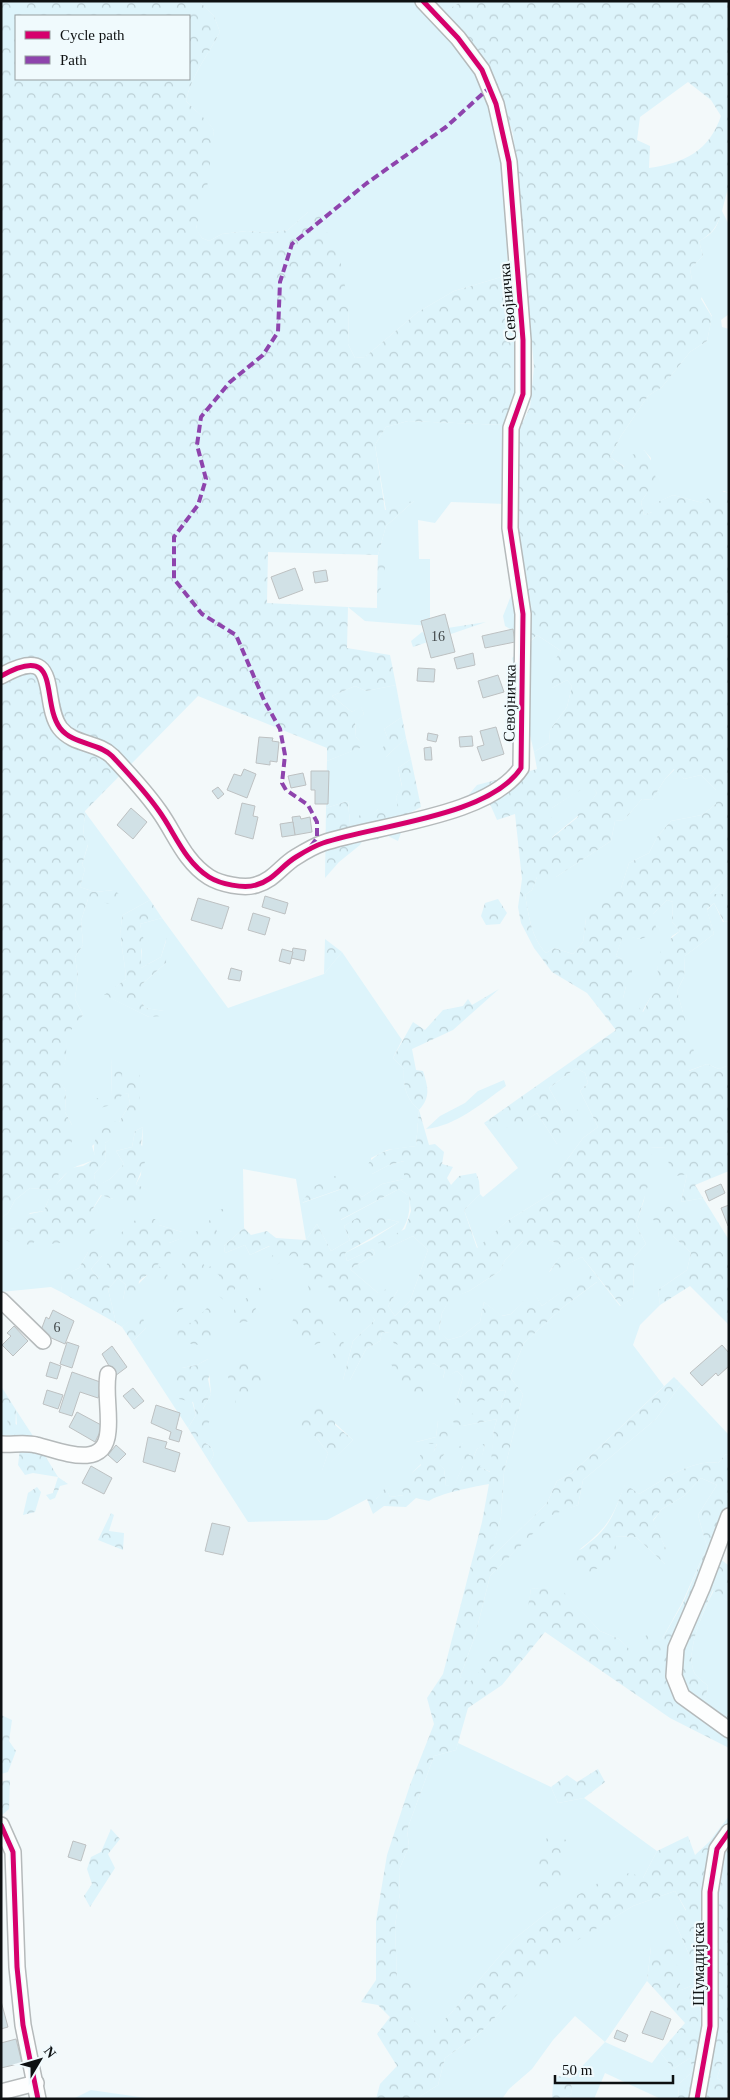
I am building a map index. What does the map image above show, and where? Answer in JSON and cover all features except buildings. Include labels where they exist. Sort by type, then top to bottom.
[{"type":"street","name":"Севојничка","points":[[1,676],[16,667],[30,666],[40,668],[46,675],[49,684],[50,700],[59,727],[76,740],[108,751],[160,812],[186,856],[209,877],[235,885],[255,886],[271,879],[295,857],[322,843],[412,822],[486,798],[507,785],[520,768],[523,614],[510,528],[511,428],[523,394],[523,340],[509,162],[496,104],[482,70],[458,38],[423,1]]},
{"type":"street","points":[[1,1300],[43,1341]]},
{"type":"street","points":[[1,1444],[34,1444],[65,1453],[89,1456],[102,1449],[108,1434],[108,1374]]},
{"type":"street","points":[[729,1516],[702,1588],[676,1648],[674,1676],[682,1696],[729,1730]]},
{"type":"street","points":[[1,1824],[13,1852],[16,1967],[23,2025],[38,2099]]},
{"type":"street","name":"Шумадијска","points":[[697,2099],[710,2026],[710,1892],[717,1849],[729,1832]]},
{"type":"street","points":[[1,2092],[36,2083]]},
{"type":"green space","points":[[1,1],[199,1],[214,16],[220,32],[196,74],[186,101],[206,120],[214,131],[207,188],[196,228],[202,238],[209,241],[222,234],[247,231],[269,233],[288,230],[308,212],[318,212],[341,264],[349,308],[348,344],[355,358],[365,357],[418,312],[454,291],[508,275],[515,334],[517,392],[504,425],[408,421],[386,427],[375,445],[385,510],[415,500],[386,526],[378,555],[268,552],[267,603],[348,607],[347,648],[390,655],[396,685],[366,691],[355,686],[332,696],[352,712],[361,706],[364,714],[355,722],[356,737],[365,746],[327,761],[327,748],[198,696],[85,811],[83,835],[88,844],[82,865],[85,869],[80,887],[95,892],[114,890],[119,894],[110,904],[88,899],[81,921],[83,945],[75,957],[78,976],[75,999],[83,1015],[70,1032],[67,1040],[64,1066],[57,1077],[66,1091],[65,1112],[72,1125],[72,1141],[53,1188],[71,1168],[83,1166],[95,1159],[95,1143],[100,1130],[106,1121],[119,1122],[130,1104],[128,1093],[122,1095],[115,1104],[89,1111],[91,1099],[111,1096],[112,1058],[123,1057],[122,1077],[138,1072],[142,1081],[136,1123],[105,1143],[106,1161],[94,1174],[96,1186],[110,1179],[124,1164],[116,1151],[132,1147],[135,1131],[143,1127],[141,1145],[149,1152],[136,1184],[151,1192],[143,1203],[124,1208],[113,1199],[101,1195],[92,1210],[100,1224],[91,1234],[78,1232],[73,1242],[48,1244],[42,1238],[37,1238],[32,1245],[12,1243],[2,1238],[2,1229],[17,1228],[20,1216],[44,1211],[52,1190],[30,1188],[15,1200],[8,1213],[1,1218]]},
{"type":"green space","points":[[199,1],[416,1],[463,52],[475,71],[485,93],[493,117],[502,170],[508,275],[454,291],[418,312],[365,357],[355,358],[348,344],[349,308],[308,212],[288,230],[269,233],[247,231],[222,234],[209,241],[202,238],[196,229],[214,131],[186,101],[196,74],[220,32],[214,16]]},
{"type":"green space","points":[[429,1],[462,1],[441,14]]},
{"type":"green space","points":[[462,1],[729,1],[729,186],[717,224],[707,236],[699,241],[703,256],[690,269],[692,280],[705,288],[701,299],[712,317],[707,341],[690,352],[662,387],[648,396],[621,436],[610,457],[624,467],[632,455],[644,450],[650,459],[655,474],[655,485],[654,491],[647,493],[641,502],[644,515],[652,512],[651,505],[673,495],[703,503],[714,494],[721,492],[729,493],[729,874],[710,894],[723,894],[729,885],[729,921],[724,922],[714,903],[707,909],[714,934],[685,956],[684,977],[677,991],[695,1055],[689,1071],[707,1064],[719,1069],[729,1065],[729,1171],[695,1185],[703,1198],[681,1202],[687,1174],[671,1177],[666,1147],[650,1148],[654,1166],[636,1225],[646,1244],[634,1257],[633,1298],[621,1306],[582,1257],[549,1273],[566,1247],[549,1240],[536,1252],[523,1241],[505,1260],[500,1271],[469,1291],[450,1299],[442,1313],[439,1330],[448,1340],[462,1336],[480,1322],[484,1302],[502,1316],[511,1314],[533,1291],[542,1306],[587,1273],[598,1281],[562,1308],[524,1343],[510,1377],[523,1394],[504,1472],[501,1517],[490,1559],[547,1503],[557,1481],[572,1473],[674,1377],[681,1384],[656,1419],[583,1480],[578,1505],[552,1515],[490,1576],[475,1636],[460,1677],[470,1682],[526,1618],[531,1589],[558,1586],[600,1631],[619,1639],[639,1659],[646,1635],[662,1639],[683,1603],[707,1547],[698,1515],[717,1485],[701,1478],[684,1496],[662,1509],[653,1520],[666,1549],[666,1565],[636,1537],[615,1536],[616,1550],[608,1563],[588,1573],[571,1566],[582,1549],[610,1521],[625,1484],[639,1494],[667,1477],[687,1468],[698,1464],[718,1463],[726,1454],[729,1455],[729,1529],[717,1556],[729,1566],[729,1602],[713,1590],[697,1631],[692,1653],[692,1663],[695,1674],[708,1686],[704,1703],[725,1718],[729,1714],[729,1748],[670,1718],[545,1632],[502,1685],[468,1708],[456,1750],[434,1756],[407,1830],[409,1846],[399,1870],[400,1893],[395,1926],[397,1978],[411,1978],[411,2017],[428,2036],[452,2012],[514,1939],[547,1913],[610,1876],[631,1873],[643,1878],[657,1851],[688,1836],[695,1855],[709,1842],[729,1816],[729,1881],[724,1877],[719,1900],[729,1904],[729,2041],[717,2078],[729,2085],[727,2099],[678,2099],[679,2084],[693,2071],[690,2058],[673,2069],[660,2052],[685,2023],[647,1981],[651,1947],[673,1940],[681,1990],[701,1982],[674,1920],[686,1910],[675,1891],[633,1906],[558,1952],[479,2034],[445,2058],[438,2085],[416,2099],[376,2099],[380,2084],[397,2066],[377,2034],[390,2017],[378,2005],[361,2002],[376,1980],[376,1921],[387,1855],[410,1785],[434,1724],[427,1698],[443,1674],[482,1522],[489,1484],[449,1493],[429,1501],[416,1498],[406,1507],[384,1506],[373,1514],[367,1499],[376,1499],[386,1487],[390,1497],[404,1495],[402,1490],[413,1472],[421,1465],[420,1455],[434,1451],[437,1444],[413,1443],[436,1437],[438,1421],[448,1431],[445,1453],[438,1463],[444,1469],[446,1486],[455,1483],[463,1466],[454,1452],[463,1443],[469,1455],[474,1456],[477,1449],[485,1443],[480,1467],[490,1472],[494,1429],[497,1419],[462,1426],[446,1419],[501,1408],[506,1390],[494,1391],[493,1399],[455,1405],[463,1377],[457,1371],[443,1379],[445,1370],[433,1363],[427,1369],[412,1368],[426,1394],[421,1404],[412,1402],[391,1364],[408,1346],[394,1344],[390,1333],[382,1332],[380,1341],[366,1349],[350,1380],[343,1380],[353,1341],[375,1320],[368,1312],[362,1321],[340,1307],[322,1276],[318,1290],[309,1291],[304,1265],[292,1254],[271,1269],[264,1264],[278,1250],[269,1246],[250,1255],[245,1245],[225,1253],[224,1246],[244,1228],[251,1235],[267,1231],[276,1238],[306,1240],[317,1224],[331,1251],[350,1240],[344,1226],[365,1213],[365,1231],[376,1224],[381,1206],[390,1204],[387,1219],[399,1222],[345,1253],[347,1261],[373,1249],[375,1254],[350,1269],[378,1293],[395,1285],[398,1290],[388,1306],[395,1316],[410,1301],[428,1250],[413,1236],[388,1248],[378,1243],[405,1229],[411,1211],[409,1196],[399,1189],[340,1220],[335,1202],[341,1189],[301,1203],[313,1187],[341,1173],[362,1197],[382,1184],[404,1179],[404,1161],[389,1165],[372,1174],[364,1170],[374,1157],[386,1151],[416,1146],[419,1110],[429,1145],[435,1144],[444,1152],[442,1164],[453,1167],[447,1178],[451,1185],[459,1176],[476,1173],[480,1194],[464,1210],[477,1248],[507,1221],[554,1192],[542,1172],[553,1165],[558,1172],[583,1138],[598,1127],[580,1091],[588,1083],[585,1073],[576,1068],[549,1088],[563,1113],[573,1106],[579,1111],[580,1119],[557,1144],[537,1113],[514,1129],[484,1123],[616,1030],[587,993],[552,972],[534,948],[521,923],[518,907],[522,879],[515,814],[497,820],[490,804],[468,811],[465,799],[477,785],[537,769],[534,752],[549,743],[550,730],[567,707],[572,686],[567,680],[552,688],[550,667],[561,651],[537,635],[530,641],[532,608],[526,590],[514,588],[518,432],[530,407],[534,367],[513,134],[495,82],[467,41],[441,14]],"holes":[[[688,82],[711,100],[721,116],[710,138],[694,153],[674,163],[649,168],[650,146],[637,140],[640,117]],[[674,769],[684,779],[701,775],[716,790],[716,804],[702,815],[671,821],[657,837],[649,853],[629,863],[621,888],[600,895],[586,918],[583,942],[573,954],[554,948],[546,953],[534,933],[525,895],[532,890],[537,877],[556,877],[611,841],[615,821],[624,820],[642,799],[652,800],[665,779]],[[590,784],[597,793],[585,809],[583,804],[575,805],[578,817],[552,838],[552,808]],[[667,900],[673,902],[672,922],[680,931],[662,946],[657,968],[661,986],[650,998],[643,1012],[631,998],[623,998],[626,986],[632,979],[632,954],[627,953],[622,959],[616,956],[623,936],[641,939],[657,932],[653,914]]]},
{"type":"green space","points":[[721,209],[729,225],[729,314],[721,320],[722,327],[729,329],[729,493],[724,491],[703,503],[673,495],[652,505],[652,512],[644,515],[641,502],[647,493],[651,458],[644,450],[625,467],[610,457],[621,436],[648,396],[662,387],[690,352],[707,341],[712,316],[692,280],[690,269],[703,256],[699,241],[709,235],[715,228]]},
{"type":"green space","points":[[408,421],[504,425],[506,504],[451,502],[435,523],[418,520],[419,559],[430,559],[430,626],[365,621],[348,607],[377,608],[378,555],[386,526],[414,501],[386,510],[375,445],[386,427]]},
{"type":"green space","points":[[378,555],[384,558],[385,567],[377,608]]},
{"type":"green space","points":[[514,588],[526,590],[532,608],[531,641],[537,635],[561,651],[552,688],[567,680],[572,686],[567,707],[550,730],[549,743],[534,752],[512,658],[530,641],[505,626],[503,616]]},
{"type":"green space","points":[[486,622],[413,647],[411,641],[422,632],[431,636],[441,629]]},
{"type":"green space","points":[[396,685],[402,717],[384,729],[388,739],[386,757],[406,738],[411,759],[398,768],[402,787],[396,797],[399,809],[378,809],[368,819],[350,825],[348,801],[326,808],[327,761],[364,746],[356,737],[355,721],[364,714],[361,707],[352,712],[332,696],[355,686],[366,691]]},
{"type":"green space","points":[[402,717],[406,738],[386,757],[380,752],[388,739],[384,729]]},
{"type":"green space","points":[[411,759],[421,807],[408,814],[398,841],[386,835],[376,840],[364,838],[360,845],[339,862],[325,878],[326,808],[348,801],[350,825],[361,814],[368,818],[378,809],[398,809],[396,797],[402,786],[398,768]]},
{"type":"green space","points":[[675,769],[684,779],[701,775],[716,790],[716,804],[702,815],[671,821],[657,837],[649,853],[629,863],[621,888],[586,918],[583,942],[573,954],[554,948],[546,953],[534,933],[525,895],[532,890],[537,877],[556,877],[611,841],[615,821],[624,820],[642,799],[652,800],[665,779]]},
{"type":"green space","points":[[590,783],[597,793],[585,810],[551,838],[552,808]]},
{"type":"green space","points":[[85,812],[150,900],[123,915],[121,938],[126,979],[105,995],[149,1017],[164,1011],[145,1008],[142,1002],[142,984],[166,963],[166,940],[161,957],[141,968],[142,941],[140,924],[162,918],[228,1008],[324,974],[342,952],[402,1040],[393,1058],[404,1069],[406,1092],[419,1110],[416,1146],[387,1150],[371,1158],[372,1174],[389,1165],[404,1161],[404,1179],[382,1184],[362,1197],[340,1174],[302,1203],[342,1189],[341,1220],[399,1189],[409,1196],[408,1218],[398,1236],[388,1248],[413,1236],[428,1250],[410,1301],[395,1316],[388,1306],[398,1290],[378,1293],[350,1269],[375,1254],[373,1249],[347,1261],[345,1253],[371,1240],[399,1222],[387,1219],[364,1231],[365,1214],[344,1226],[350,1240],[331,1251],[317,1224],[306,1240],[296,1179],[243,1169],[244,1228],[224,1246],[225,1253],[245,1245],[250,1255],[270,1246],[292,1253],[368,1311],[375,1320],[353,1341],[343,1380],[350,1380],[366,1349],[380,1341],[382,1332],[390,1333],[408,1346],[412,1368],[433,1363],[445,1370],[443,1378],[457,1371],[463,1377],[455,1405],[494,1391],[506,1390],[501,1408],[462,1426],[497,1419],[494,1429],[491,1472],[479,1467],[485,1444],[477,1449],[474,1456],[469,1456],[462,1443],[463,1466],[455,1484],[446,1486],[444,1469],[437,1463],[445,1453],[438,1421],[436,1437],[416,1442],[437,1443],[434,1451],[413,1472],[404,1495],[390,1497],[386,1488],[376,1499],[367,1499],[327,1520],[248,1522],[210,1463],[214,1454],[211,1447],[204,1442],[203,1409],[211,1394],[208,1359],[197,1365],[182,1368],[196,1415],[188,1428],[132,1342],[146,1328],[137,1315],[122,1327],[116,1323],[108,1289],[118,1278],[126,1285],[123,1300],[157,1265],[169,1243],[182,1238],[182,1232],[159,1225],[123,1230],[107,1269],[98,1278],[91,1269],[102,1256],[88,1252],[79,1268],[63,1276],[61,1292],[51,1287],[1,1292],[1,1218],[8,1213],[15,1200],[30,1188],[52,1190],[72,1125],[65,1112],[66,1091],[56,1077],[64,1066],[68,1035],[83,1015],[75,999],[78,976],[75,957],[83,945],[81,921],[88,899],[114,890],[95,892],[80,887],[85,869],[82,865],[88,845],[83,835]],"holes":[[[112,1058],[122,1078],[142,1081],[116,1135],[105,1143],[106,1161],[94,1174],[96,1187],[110,1179],[124,1164],[116,1151],[132,1147],[135,1131],[143,1127],[141,1175],[136,1184],[150,1192],[113,1199],[102,1195],[78,1232],[42,1238],[2,1230],[17,1228],[30,1213],[44,1211],[54,1189],[65,1174],[75,1167],[96,1159],[92,1146],[119,1122],[130,1104],[128,1093],[111,1096]],[[322,1397],[322,1411],[353,1440],[322,1471],[328,1453],[316,1437]]]},
{"type":"green space","points":[[729,874],[729,885],[723,894],[710,894]]},
{"type":"green space","points":[[498,899],[507,913],[500,924],[486,925],[481,916],[485,903]]},
{"type":"green space","points":[[150,900],[162,918],[140,924],[144,941],[141,951],[141,968],[161,957],[167,938],[166,963],[142,984],[142,1002],[145,1008],[165,1011],[163,1016],[149,1017],[104,995],[126,979],[121,938],[123,915]]},
{"type":"green space","points":[[667,900],[673,902],[672,922],[680,931],[672,936],[657,968],[662,986],[650,998],[642,1012],[623,998],[626,986],[622,959],[616,956],[623,935],[641,939],[653,914]]},
{"type":"green space","points":[[714,903],[723,922],[729,921],[729,1065],[719,1069],[707,1064],[688,1071],[683,1013],[677,991],[684,977],[685,956],[714,934],[707,910]]},
{"type":"green space","points":[[325,939],[342,952],[324,974]]},
{"type":"green space","points":[[499,989],[453,1030],[412,1049],[416,1070],[423,1071],[426,1082],[427,1096],[419,1110],[411,1101],[405,1087],[404,1069],[393,1058],[413,1022],[425,1030],[443,1010],[463,1006],[468,999],[472,1005]]},
{"type":"green space","points":[[576,1068],[585,1073],[588,1083],[580,1091],[598,1127],[583,1138],[558,1172],[554,1192],[507,1221],[478,1248],[464,1210],[480,1194],[483,1197],[518,1168],[484,1123],[514,1128],[537,1113],[557,1144],[563,1113],[549,1088]]},
{"type":"green space","points":[[504,1080],[506,1086],[468,1113],[448,1123],[426,1129],[440,1116],[465,1103],[478,1091]]},
{"type":"green space","points":[[666,1147],[687,1174],[681,1202],[703,1198],[729,1240],[729,1262],[694,1223],[673,1236],[691,1253],[687,1270],[658,1290],[660,1305],[640,1325],[633,1345],[664,1386],[572,1473],[557,1481],[547,1503],[489,1560],[501,1517],[504,1472],[523,1394],[510,1377],[524,1343],[562,1308],[597,1282],[587,1274],[542,1306],[533,1292],[511,1314],[501,1316],[484,1302],[480,1322],[462,1336],[448,1340],[439,1331],[442,1313],[450,1298],[469,1291],[500,1271],[505,1260],[523,1241],[549,1240],[567,1247],[549,1272],[582,1257],[620,1306],[633,1298],[634,1257],[646,1244],[636,1225],[644,1200],[650,1148]]},
{"type":"green space","points":[[665,1202],[676,1213],[688,1213],[694,1222],[703,1215],[719,1223],[715,1245],[729,1262],[729,1325],[690,1286],[660,1305],[658,1290],[687,1270],[691,1253],[673,1236],[651,1237],[657,1226],[649,1212]]},
{"type":"green space","points":[[218,1209],[227,1209],[216,1229],[220,1238],[217,1246],[203,1250],[197,1259],[208,1268],[222,1257],[243,1263],[248,1280],[237,1285],[227,1303],[218,1295],[219,1275],[208,1269],[203,1280],[191,1293],[186,1307],[174,1314],[173,1290],[186,1253],[187,1239],[209,1221]]},
{"type":"green space","points":[[138,1219],[155,1219],[159,1225],[182,1232],[183,1238],[169,1243],[171,1256],[157,1265],[167,1272],[168,1280],[154,1285],[147,1275],[139,1281],[137,1299],[123,1300],[126,1285],[118,1278],[108,1289],[116,1323],[61,1292],[62,1276],[79,1268],[88,1252],[100,1249],[102,1256],[91,1269],[98,1278],[107,1264],[118,1239],[128,1225]]},
{"type":"green space","points":[[271,1279],[278,1283],[261,1295],[251,1321],[230,1324],[235,1307]]},
{"type":"green space","points":[[209,1306],[212,1310],[207,1320],[217,1336],[210,1343],[195,1345],[178,1340],[177,1322],[192,1323]]},
{"type":"green space","points":[[310,1306],[326,1315],[327,1325],[320,1343],[305,1348],[292,1324],[295,1310]]},
{"type":"green space","points":[[137,1314],[143,1318],[146,1328],[132,1342],[122,1327]]},
{"type":"green space","points":[[333,1332],[343,1340],[345,1349],[338,1361],[330,1359],[336,1350],[328,1338]]},
{"type":"green space","points":[[240,1356],[260,1366],[266,1374],[270,1385],[252,1390],[236,1409],[234,1389],[225,1371],[229,1363]]},
{"type":"green space","points":[[208,1359],[214,1365],[208,1379],[211,1394],[203,1409],[212,1417],[204,1431],[204,1442],[211,1447],[214,1454],[210,1463],[188,1428],[196,1415],[193,1402],[179,1399],[174,1381],[182,1368],[197,1365]]},
{"type":"green space","points":[[681,1384],[729,1435],[729,1455],[726,1454],[718,1463],[697,1464],[677,1472],[639,1494],[625,1485],[608,1522],[597,1535],[579,1550],[614,1536],[636,1537],[665,1564],[666,1549],[653,1521],[662,1509],[684,1496],[701,1478],[717,1485],[698,1515],[707,1547],[682,1603],[662,1639],[639,1660],[619,1639],[600,1631],[558,1587],[531,1589],[527,1618],[470,1683],[460,1677],[475,1636],[490,1576],[552,1514],[578,1505],[583,1480],[656,1419]]},
{"type":"green space","points":[[1,1386],[16,1410],[15,1435],[9,1432],[7,1418],[1,1413]]},
{"type":"green space","points":[[317,1397],[322,1397],[322,1411],[336,1412],[335,1425],[353,1440],[321,1473],[328,1453],[316,1437],[296,1422]]},
{"type":"green space","points":[[16,1410],[33,1436],[20,1449],[1,1451],[1,1413],[17,1425]]},
{"type":"green space","points":[[33,1436],[58,1477],[33,1473],[25,1475],[18,1465],[20,1449]]},
{"type":"green space","points":[[58,1477],[68,1484],[60,1486],[55,1498],[50,1500],[46,1495],[53,1493]]},
{"type":"green space","points":[[37,1487],[41,1492],[35,1512],[23,1515],[28,1493]]},
{"type":"green space","points":[[111,1513],[114,1515],[109,1531],[124,1533],[123,1550],[98,1540]]},
{"type":"green space","points":[[714,1590],[729,1602],[729,1714],[725,1718],[704,1702],[708,1686],[695,1674],[692,1663],[697,1630]]},
{"type":"green space","points":[[1,1715],[12,1720],[9,1741],[16,1751],[8,1772],[1,1774]]},
{"type":"green space","points":[[458,1743],[551,1787],[558,1803],[584,1798],[657,1851],[643,1878],[610,1877],[547,1913],[514,1939],[452,2012],[428,2037],[411,2017],[411,1978],[397,1978],[395,1926],[400,1893],[399,1870],[409,1846],[407,1830],[434,1756],[456,1750]]},
{"type":"green space","points":[[598,1769],[605,1782],[584,1798],[558,1803],[551,1787],[567,1775],[577,1782]]},
{"type":"green space","points":[[10,1780],[9,1809],[1,1816],[1,1781]]},
{"type":"green space","points":[[111,1829],[120,1839],[108,1854],[115,1868],[90,1907],[84,1896],[92,1884],[87,1869],[91,1857],[101,1852]]},
{"type":"green space","points":[[550,1831],[566,1840],[562,1880],[551,1893],[534,1889],[540,1853]]},
{"type":"green space","points":[[724,1876],[729,1881],[729,1904],[719,1900]]},
{"type":"green space","points":[[675,1891],[686,1911],[674,1920],[701,1982],[681,1990],[651,1947],[647,1981],[605,2042],[575,2016],[553,2040],[532,2069],[509,2089],[502,2099],[416,2099],[438,2085],[445,2058],[479,2034],[558,1951],[633,1906]]},
{"type":"green space","points":[[729,2041],[729,2085],[717,2078]]},
{"type":"green space","points":[[605,2042],[652,2063],[660,2052],[673,2069],[690,2058],[693,2071],[679,2084],[678,2099],[661,2099],[605,2073],[594,2099],[559,2099],[572,2094],[571,2078]]},
{"type":"green space","points":[[558,2076],[571,2078],[572,2094],[559,2099],[552,2099],[553,2084]]},
{"type":"green space","points":[[91,2090],[153,2099],[73,2099]]},
{"type":"marked path","points":[[311,846],[317,838],[317,822],[308,805],[286,790],[282,783],[285,755],[280,729],[264,700],[236,635],[202,614],[174,579],[174,537],[198,505],[206,479],[197,445],[201,417],[230,382],[263,355],[278,332],[280,282],[292,244],[367,183],[446,127],[489,88]]},
{"type":"cycle path","points":[[1,676],[21,667],[34,666],[42,670],[46,679],[54,717],[65,734],[78,741],[100,748],[112,756],[154,804],[193,863],[209,877],[232,885],[251,886],[262,883],[296,857],[323,843],[458,809],[484,798],[505,785],[521,768],[523,614],[510,528],[511,428],[523,394],[523,340],[509,162],[496,104],[482,70],[458,38],[423,1]]},
{"type":"cycle path","points":[[1,1825],[13,1852],[17,1967],[23,2025],[38,2099]]},
{"type":"cycle path","points":[[697,2099],[710,2026],[710,1892],[717,1849],[729,1832]]}]
